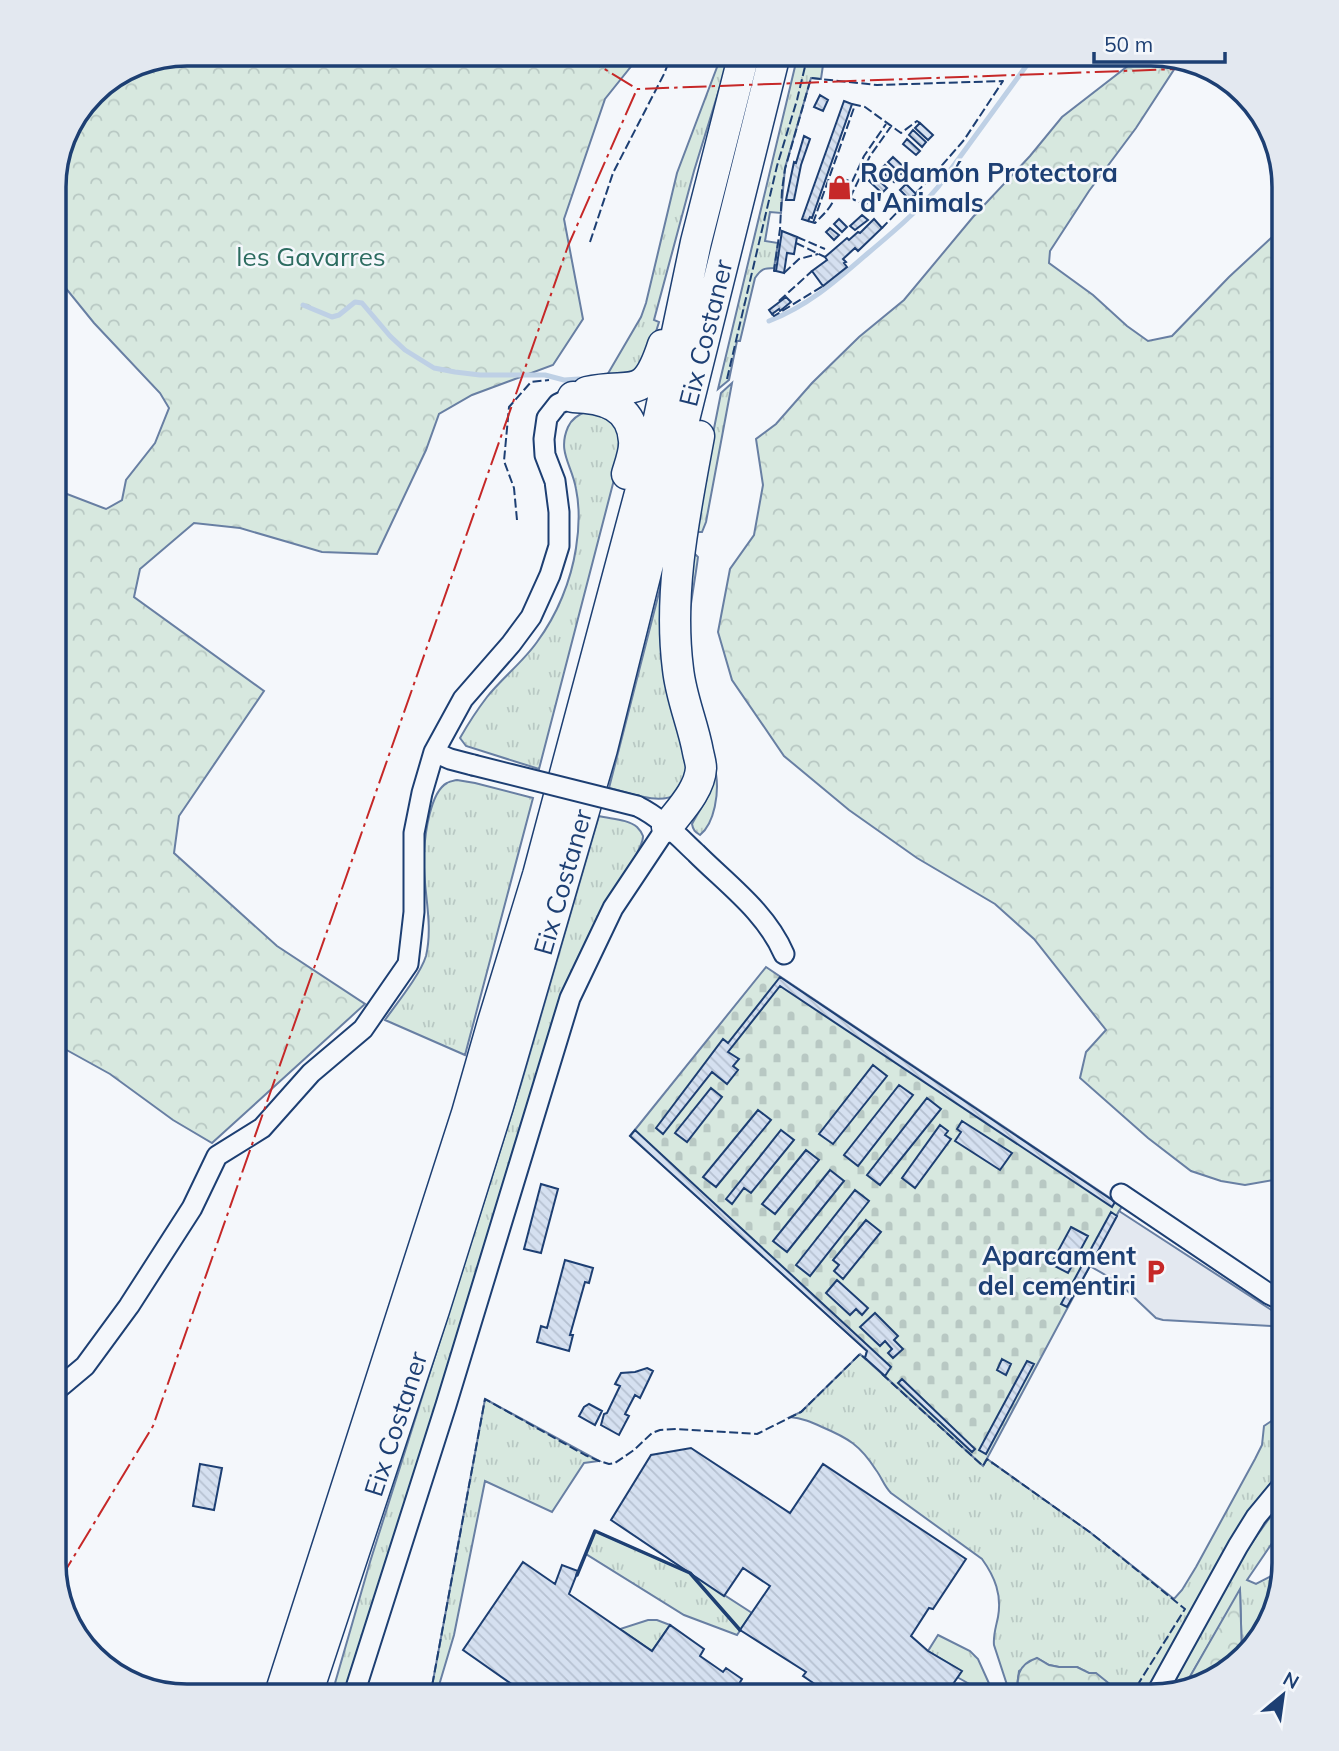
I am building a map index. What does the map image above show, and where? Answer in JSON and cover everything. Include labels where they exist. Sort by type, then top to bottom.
[{"type":"highway","name":"Eix Costaner","points":[[283,1684],[463,1126],[538,875],[655,437],[696,242],[741,67]]},
{"type":"highway","name":"Eix Costaner","points":[[314,1684],[498,1106],[602,749],[772,67]]},
{"type":"highway","points":[[667,827],[688,799],[698,781],[701,768],[678,672],[674,635],[676,584],[686,508],[747,168]]},
{"type":"highway","points":[[573,397],[599,390],[636,387],[649,377],[657,363],[696,242]]},
{"type":"highway","points":[[493,1023],[635,443],[632,429],[615,405],[597,399],[573,397]]},
{"type":"street","points":[[66,1382],[85,1366],[129,1306],[192,1208],[217,1156],[262,1128],[311,1073],[363,1029],[408,964],[414,912],[414,833],[422,793],[434,752],[463,699],[511,645],[531,617],[550,575],[559,546],[559,512],[555,481],[545,455],[544,439],[547,418],[558,404],[573,397]]},
{"type":"street","points":[[434,752],[450,759],[638,806],[651,813],[738,892],[770,928],[784,954]]},
{"type":"street","points":[[357,1684],[446,1405],[570,998],[613,908],[667,827]]},
{"type":"street","points":[[1121,1194],[1272,1295]]},
{"type":"street","points":[[1162,1683],[1238,1546],[1272,1498]]},
{"type":"green space","name":"les Gavarres","points":[[187,66],[631,66],[605,99],[564,219],[583,319],[553,365],[472,395],[439,414],[426,450],[377,554],[322,552],[240,528],[194,523],[140,569],[134,597],[264,691],[179,816],[174,853],[277,946],[365,1004],[212,1143],[173,1120],[110,1074],[66,1050],[67,494],[106,509],[122,500],[126,480],[155,443],[169,408],[160,393],[94,323],[67,290],[69,164],[76,141],[87,120],[102,102],[120,87],[141,76]]},
{"type":"green space","points":[[717,67],[726,67],[694,171],[654,320],[659,322],[645,367],[639,375],[603,382],[641,317],[646,303],[677,173]]},
{"type":"green space","points":[[795,67],[823,67],[821,79],[811,78],[785,168],[781,213],[770,212],[765,241],[778,243],[774,268],[763,270],[755,278],[729,380],[718,389]]},
{"type":"green space","points":[[1127,67],[1174,69],[1050,251],[1049,263],[1148,341],[1172,336],[1272,237],[1272,1180],[1245,1185],[1221,1181],[1191,1171],[1148,1138],[1080,1078],[1086,1052],[1106,1030],[1034,939],[995,904],[917,858],[849,810],[784,756],[732,680],[718,632],[730,569],[754,535],[763,485],[756,439],[776,424],[812,383],[859,337],[904,300],[1062,117]]},
{"type":"green space","points":[[732,383],[706,522],[702,532],[698,532],[696,529],[705,474],[721,393]]},
{"type":"green space","points":[[588,411],[619,424],[623,445],[539,769],[466,746],[460,738],[487,697],[537,642],[562,597],[574,560],[579,519],[576,489],[566,458],[565,436],[574,419]]},
{"type":"green space","points":[[695,554],[698,557],[689,618],[689,665],[717,781],[712,815],[700,835],[694,831],[692,824],[710,791],[713,765],[694,703],[686,655],[685,629]]},
{"type":"green space","points":[[663,577],[691,770],[678,792],[661,799],[609,788]]},
{"type":"green space","points":[[457,780],[533,798],[465,1055],[385,1020],[414,980],[426,956],[429,930],[424,866],[427,825],[436,795],[448,783]]},
{"type":"green space","points":[[599,816],[633,824],[643,835],[642,842],[606,906],[350,1684],[335,1684],[370,1562],[521,1084]]},
{"type":"green space","points":[[766,967],[1122,1206],[983,1466],[865,1358],[867,1351],[630,1136]]},
{"type":"green space","points":[[860,1354],[983,1465],[987,1459],[1091,1533],[1174,1599],[1196,1567],[1255,1459],[1262,1445],[1264,1426],[1272,1421],[1272,1483],[1247,1516],[1207,1582],[1151,1684],[1109,1684],[1077,1667],[1049,1665],[1037,1658],[1019,1671],[1017,1684],[1007,1684],[994,1645],[999,1609],[998,1594],[994,1579],[982,1559],[891,1493],[870,1461],[853,1443],[814,1423],[790,1417],[801,1412]]},
{"type":"green space","points":[[485,1399],[599,1461],[584,1463],[552,1512],[485,1481],[454,1635],[439,1684],[432,1684]]},
{"type":"green space","points":[[1272,1515],[1272,1543],[1247,1580],[1256,1584],[1271,1576],[1268,1595],[1256,1624],[1242,1644],[1240,1591],[1189,1678],[1175,1681],[1236,1567]]},
{"type":"green space","points":[[595,1531],[690,1573],[752,1613],[737,1635],[684,1615],[586,1554]]},
{"type":"green space","points":[[1240,1589],[1242,1644],[1219,1664],[1189,1678]]},
{"type":"green space","points":[[648,1620],[670,1625],[652,1651],[620,1629]]},
{"type":"green space","points":[[938,1635],[970,1651],[978,1659],[989,1684],[969,1684],[957,1677],[961,1671],[928,1651]]},
{"type":"green space","points":[[1037,1658],[1049,1665],[1077,1667],[1089,1673],[1096,1673],[1110,1684],[1018,1684],[1019,1673]]},
{"type":"shaded area","name":"Aparcament del cementiri","points":[[1119,1211],[1272,1310],[1272,1326],[1156,1318],[1119,1283],[1090,1266]]},
{"type":"building","points":[[820,95],[828,100],[823,111],[814,107]]},
{"type":"building","points":[[844,101],[852,104],[812,218],[808,221],[802,219]]},
{"type":"building","points":[[920,123],[933,135],[928,140],[915,128]]},
{"type":"building","points":[[913,130],[926,142],[922,147],[909,135]]},
{"type":"building","points":[[804,136],[810,139],[801,165],[794,200],[786,200],[794,162],[796,163]]},
{"type":"building","points":[[907,139],[920,151],[916,155],[903,144]]},
{"type":"building","points":[[893,157],[906,169],[901,174],[888,162]]},
{"type":"building","points":[[885,165],[898,177],[894,182],[880,170]]},
{"type":"building","points":[[874,176],[887,188],[882,193],[869,181]]},
{"type":"building","points":[[906,184],[916,194],[910,200],[900,190]]},
{"type":"building","points":[[862,215],[868,220],[855,230],[850,226]]},
{"type":"building","points":[[839,219],[847,227],[842,232],[834,224]]},
{"type":"building","points":[[874,219],[882,228],[858,251],[855,248],[843,259],[847,267],[823,286],[812,271],[827,260],[825,257],[847,238],[849,240],[860,233]]},
{"type":"building","points":[[830,228],[839,235],[834,240],[826,232]]},
{"type":"building","points":[[782,231],[797,237],[794,254],[787,253],[784,273],[776,271]]},
{"type":"building","points":[[786,297],[791,302],[772,314],[769,310]]},
{"type":"building","points":[[780,977],[1115,1202],[1112,1207],[780,986],[728,1052],[739,1059],[733,1066],[738,1070],[727,1084],[712,1072],[663,1134],[656,1128],[723,1039],[728,1043]]},
{"type":"building","points":[[873,1065],[887,1076],[833,1144],[819,1134]]},
{"type":"building","points":[[899,1085],[913,1095],[858,1166],[844,1155]]},
{"type":"building","points":[[711,1088],[722,1097],[687,1142],[675,1133]]},
{"type":"building","points":[[927,1098],[941,1109],[880,1185],[867,1175]]},
{"type":"building","points":[[758,1110],[771,1120],[716,1187],[703,1177]]},
{"type":"building","points":[[962,1121],[1012,1153],[1000,1170],[955,1141],[961,1132],[957,1129]]},
{"type":"building","points":[[940,1125],[948,1131],[945,1135],[951,1139],[915,1188],[902,1178]]},
{"type":"building","points":[[635,1130],[891,1367],[885,1376],[865,1358],[867,1351],[630,1136]]},
{"type":"building","points":[[781,1130],[794,1140],[751,1193],[744,1188],[732,1204],[726,1199]]},
{"type":"building","points":[[806,1150],[819,1160],[775,1214],[762,1204]]},
{"type":"building","points":[[830,1170],[844,1181],[787,1252],[773,1241]]},
{"type":"building","points":[[541,1184],[558,1189],[541,1253],[524,1249]]},
{"type":"building","points":[[855,1190],[869,1201],[810,1276],[796,1265]]},
{"type":"building","points":[[1111,1212],[1117,1216],[1090,1266],[1067,1307],[1061,1304]]},
{"type":"building","points":[[866,1220],[881,1232],[843,1279],[834,1271],[839,1265],[833,1260]]},
{"type":"building","points":[[1071,1227],[1088,1236],[1068,1273],[1051,1264]]},
{"type":"building","points":[[565,1260],[593,1268],[589,1283],[585,1282],[570,1335],[573,1335],[569,1351],[537,1342],[541,1326],[547,1328]]},
{"type":"building","points":[[837,1280],[868,1308],[862,1315],[856,1309],[850,1315],[826,1293]]},
{"type":"building","points":[[875,1313],[898,1336],[894,1340],[903,1349],[893,1358],[888,1353],[892,1349],[885,1341],[880,1346],[860,1327]]},
{"type":"building","points":[[1002,1359],[1011,1364],[1006,1375],[997,1370]]},
{"type":"building","points":[[1027,1361],[1034,1364],[986,1454],[979,1450]]},
{"type":"building","points":[[647,1368],[653,1371],[640,1398],[635,1395],[625,1414],[629,1416],[619,1435],[601,1425],[604,1414],[607,1413],[620,1386],[615,1384],[621,1373]]},
{"type":"building","points":[[902,1379],[975,1449],[972,1452],[898,1383]]},
{"type":"building","points":[[589,1404],[602,1411],[595,1425],[579,1416]]},
{"type":"building","points":[[691,1448],[790,1513],[823,1464],[966,1559],[933,1609],[929,1608],[911,1636],[928,1651],[962,1671],[953,1684],[815,1684],[803,1676],[806,1672],[740,1630],[770,1586],[743,1568],[724,1596],[611,1520],[651,1455]]},
{"type":"building","points":[[200,1464],[222,1468],[214,1510],[193,1506]]},
{"type":"building","points":[[523,1562],[555,1584],[562,1565],[578,1571],[569,1594],[652,1651],[670,1625],[704,1649],[700,1656],[723,1672],[726,1668],[742,1679],[739,1684],[511,1684],[463,1650]]},
{"type":"waterway","points":[[769,321],[821,292],[922,205],[1026,67]]},
{"type":"waterway","points":[[303,305],[332,317],[339,315],[355,302],[362,303],[405,350],[434,368],[480,375],[545,375],[564,380],[579,379]]},
{"type":"fence","points":[[590,242],[613,173],[667,66]]},
{"type":"fence","points":[[727,379],[777,166],[805,67]]},
{"type":"fence","points":[[776,271],[785,169],[811,78],[877,85],[1003,81],[964,140],[882,228]]},
{"type":"fence","points":[[852,104],[865,107],[901,133],[917,121],[920,123]]},
{"type":"fence","points":[[813,223],[855,105]]},
{"type":"fence","points":[[808,221],[815,223],[829,207],[839,177],[852,182],[864,156],[886,124]]},
{"type":"fence","points":[[850,198],[870,156],[892,125]]},
{"type":"fence","points":[[836,192],[864,204],[873,202],[881,192]]},
{"type":"fence","points":[[797,237],[825,249]]},
{"type":"fence","points":[[796,243],[825,257]]},
{"type":"fence","points":[[784,273],[799,259],[818,254]]},
{"type":"fence","points":[[779,301],[812,271]]},
{"type":"fence","points":[[772,314],[774,316],[823,286]]},
{"type":"fence","points":[[517,520],[514,488],[504,461],[509,407],[531,382],[549,380]]},
{"type":"fence","points":[[432,1684],[485,1399],[585,1455],[609,1464],[615,1463],[652,1433],[660,1430],[757,1434],[801,1412],[860,1354],[867,1360]]},
{"type":"fence","points":[[882,1374],[983,1466],[987,1459],[1091,1533],[1185,1609],[1138,1684]]},
{"type":"wall","points":[[577,1575],[595,1531],[690,1573],[740,1630]]},
{"type":"power","points":[[600,66],[637,89],[1175,69]]},
{"type":"power","points":[[67,1568],[153,1426],[568,246],[637,89]]},
{"type":"place","name":"Rodamón Protectora d'Animals","points":[[840,188]]},
{"type":"place","name":"Aparcament del cementiri","points":[[1156,1271]]}]
